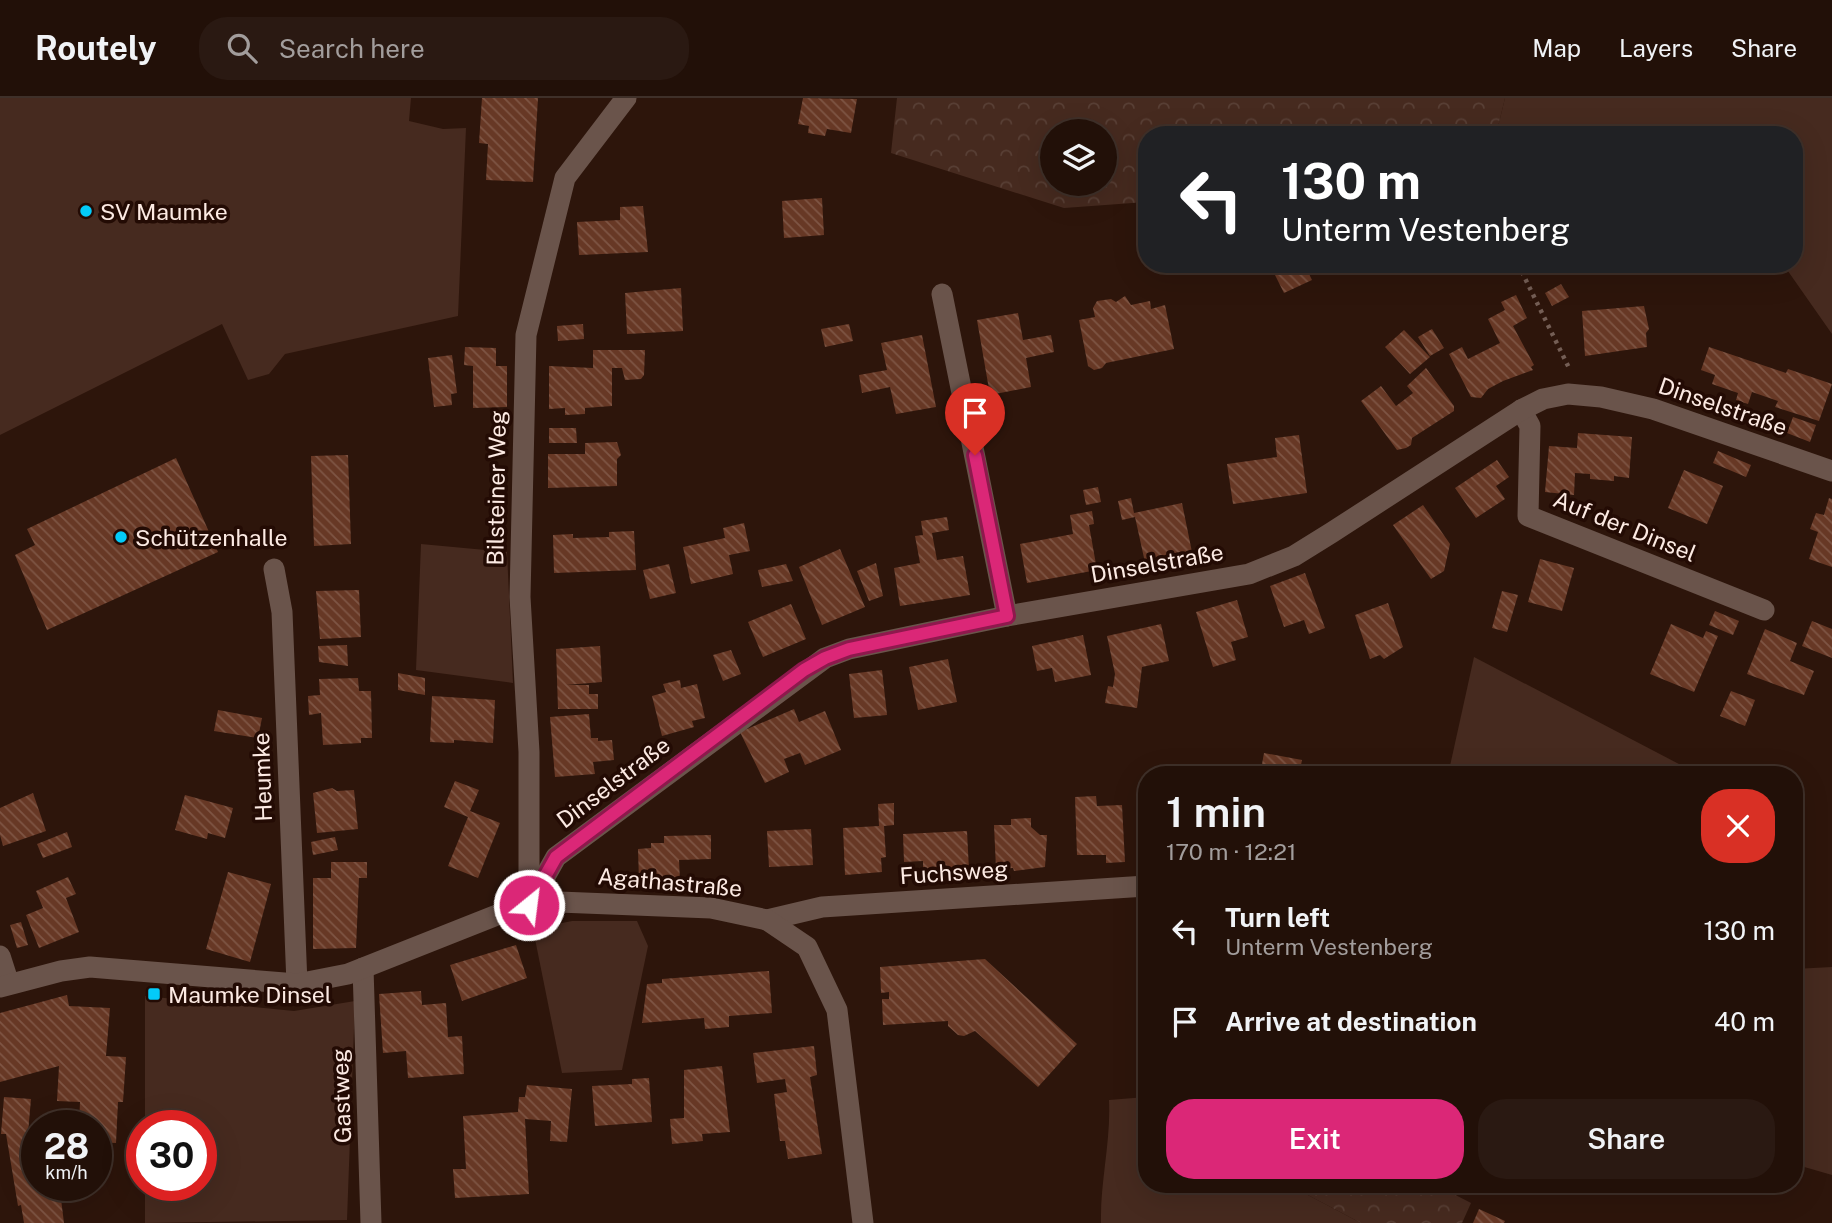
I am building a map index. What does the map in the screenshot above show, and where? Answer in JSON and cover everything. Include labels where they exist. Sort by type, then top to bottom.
[{"type":"street","name":"Bilsteiner Weg","points":[[529,905],[529,752],[520,597],[526,335],[565,178],[626,98]]},
{"type":"street","points":[[942,294],[1007,616]]},
{"type":"street","name":"Dinselstraße","points":[[529,905],[556,857],[814,664],[849,649],[1007,616],[1250,574],[1294,556],[1332,534],[1521,410],[1543,399],[1578,394],[1653,408],[1832,471]]},
{"type":"street","name":"Auf der Dinsel","points":[[1521,410],[1531,426],[1528,516],[1764,610]]},
{"type":"street","name":"Heumke","points":[[274,569],[282,612],[297,984]]},
{"type":"street","name":"Fuchsweg","points":[[767,920],[822,907],[1138,887]]},
{"type":"street","name":"Agathastraße","points":[[4,986],[61,971],[90,967],[297,984],[333,978],[363,968],[529,905],[588,900],[711,908],[767,920],[807,947],[837,1010],[863,1223]]},
{"type":"street","points":[[0,956],[4,986]]},
{"type":"street","name":"Gastweg","points":[[363,968],[370,1223]]},
{"type":"path","points":[[1522,273],[1571,371],[1578,394]]},
{"type":"green space","points":[[0,98],[411,98],[409,121],[443,129],[466,128],[458,316],[285,354],[269,374],[248,380],[222,324],[0,435]]},
{"type":"green space","points":[[897,98],[1505,98],[1498,126],[1138,126],[1138,203],[1064,208],[891,153]]},
{"type":"green space","points":[[1505,98],[1832,98],[1832,334],[1789,273],[1803,273],[1803,126],[1498,126]]},
{"type":"green space","points":[[421,544],[507,552],[513,683],[416,670]]},
{"type":"green space","points":[[1474,657],[1683,766],[1450,766]]},
{"type":"green space","points":[[572,921],[637,921],[648,946],[622,1070],[562,1073],[533,929]]},
{"type":"green space","points":[[1832,967],[1832,1175],[1803,1167],[1803,969]]},
{"type":"green space","points":[[145,996],[294,1011],[355,1001],[347,1220],[145,1223],[145,1201],[217,1201],[217,1110],[145,1110]]},
{"type":"green space","points":[[1138,1098],[1138,1193],[1304,1193],[1361,1223],[1101,1223],[1109,1100]]},
{"type":"green space","points":[[1304,1193],[1452,1193],[1471,1203],[1462,1223],[1361,1223]]},
{"type":"building","points":[[482,98],[538,98],[533,182],[486,180],[488,144],[479,143]]},
{"type":"building","points":[[803,98],[857,99],[851,133],[827,129],[825,136],[808,133],[809,126],[798,124]]},
{"type":"building","points":[[822,198],[824,235],[784,238],[782,201]]},
{"type":"building","points":[[643,206],[648,252],[579,255],[577,222],[620,220],[620,207]]},
{"type":"building","points":[[1274,273],[1308,273],[1312,280],[1284,293]]},
{"type":"building","points":[[1561,284],[1569,297],[1552,306],[1545,293]]},
{"type":"building","points":[[681,288],[683,331],[627,334],[625,293]]},
{"type":"building","points":[[1516,295],[1527,318],[1513,326],[1534,365],[1531,367],[1533,370],[1488,389],[1481,398],[1471,397],[1449,354],[1462,347],[1468,359],[1500,343],[1488,319],[1505,310],[1501,302]]},
{"type":"building","points":[[1125,296],[1131,305],[1150,301],[1151,309],[1165,305],[1174,349],[1106,363],[1102,368],[1094,370],[1088,366],[1079,320],[1095,317],[1093,308],[1097,301],[1111,299],[1116,302]]},
{"type":"building","points":[[1644,306],[1649,329],[1646,333],[1647,347],[1585,356],[1582,311]]},
{"type":"building","points":[[1018,313],[1023,340],[1051,335],[1054,352],[1026,358],[1031,387],[990,395],[977,320]]},
{"type":"building","points":[[583,324],[584,339],[558,341],[557,326]]},
{"type":"building","points":[[849,324],[853,341],[825,347],[821,329]]},
{"type":"building","points":[[1432,329],[1444,348],[1430,356],[1418,337]]},
{"type":"building","points":[[1404,330],[1430,357],[1410,374],[1385,347]]},
{"type":"building","points":[[922,335],[936,407],[896,414],[890,387],[862,393],[859,375],[887,370],[881,343]]},
{"type":"building","points":[[465,347],[496,348],[496,366],[507,366],[507,407],[473,408],[473,366],[464,365]]},
{"type":"building","points":[[1709,347],[1786,373],[1788,369],[1832,384],[1819,421],[1775,407],[1778,401],[1752,392],[1748,404],[1736,400],[1738,393],[1712,384],[1715,375],[1701,370]]},
{"type":"building","points":[[593,350],[645,350],[644,375],[641,379],[625,380],[622,368],[612,368],[612,406],[585,408],[585,414],[565,415],[565,408],[549,409],[549,366],[593,368]]},
{"type":"building","points":[[452,355],[457,393],[451,394],[452,405],[434,407],[428,358]]},
{"type":"building","points":[[1426,368],[1454,406],[1454,411],[1412,438],[1411,445],[1397,450],[1361,401],[1381,386],[1396,406],[1413,393],[1407,386]]},
{"type":"building","points":[[1793,417],[1816,425],[1810,442],[1787,433]]},
{"type":"building","points":[[549,428],[576,428],[577,443],[549,443]]},
{"type":"building","points":[[1578,433],[1632,437],[1629,478],[1614,476],[1614,481],[1590,479],[1590,474],[1575,473],[1574,495],[1545,492],[1549,446],[1577,448]]},
{"type":"building","points":[[1299,435],[1307,493],[1233,504],[1227,464],[1277,457],[1275,438]]},
{"type":"building","points":[[617,442],[621,455],[617,459],[617,486],[548,488],[548,454],[585,454],[585,443]]},
{"type":"building","points":[[1718,451],[1751,465],[1746,477],[1713,463]]},
{"type":"building","points":[[348,455],[351,544],[314,546],[311,456]]},
{"type":"building","name":"Schützenhalle","points":[[176,458],[218,552],[47,630],[15,555],[35,545],[27,529]]},
{"type":"building","points":[[1497,460],[1509,477],[1496,486],[1505,499],[1476,518],[1455,488]]},
{"type":"building","points":[[1684,470],[1723,486],[1707,524],[1668,508]]},
{"type":"building","points":[[1098,487],[1101,502],[1086,505],[1083,490]]},
{"type":"building","points":[[1131,498],[1134,513],[1182,503],[1193,557],[1146,567],[1135,517],[1122,520],[1118,501]]},
{"type":"building","points":[[1829,498],[1832,499],[1832,567],[1809,559],[1818,532],[1810,529],[1816,513],[1824,515]]},
{"type":"building","points":[[1423,505],[1450,544],[1444,571],[1431,579],[1393,525]]},
{"type":"building","points":[[1092,511],[1094,524],[1089,525],[1097,570],[1027,583],[1020,544],[1073,534],[1070,515]]},
{"type":"building","points":[[947,517],[949,530],[932,533],[937,560],[963,556],[970,595],[900,606],[894,568],[920,563],[915,536],[923,535],[921,521]]},
{"type":"building","points":[[744,523],[750,551],[729,555],[733,574],[691,584],[683,547],[725,538],[723,528]]},
{"type":"building","points":[[634,531],[636,570],[554,573],[553,535],[573,534],[573,538],[609,537],[609,532]]},
{"type":"building","points":[[840,549],[865,607],[822,625],[799,567]]},
{"type":"building","points":[[1540,559],[1574,568],[1562,611],[1528,602]]},
{"type":"building","points":[[876,563],[883,596],[869,601],[857,571]]},
{"type":"building","points":[[669,564],[676,593],[650,599],[643,570]]},
{"type":"building","points":[[786,564],[793,581],[762,587],[758,570]]},
{"type":"building","points":[[1305,573],[1325,628],[1309,634],[1304,620],[1284,627],[1270,586]]},
{"type":"building","points":[[359,590],[361,637],[320,639],[316,591]]},
{"type":"building","points":[[1502,591],[1518,595],[1507,632],[1492,628]]},
{"type":"building","points":[[1237,600],[1248,637],[1231,642],[1236,660],[1213,667],[1196,612]]},
{"type":"building","points":[[1388,603],[1403,647],[1384,659],[1380,655],[1370,659],[1355,615]]},
{"type":"building","points":[[791,604],[806,639],[763,657],[748,622]]},
{"type":"building","points":[[1715,611],[1739,621],[1733,635],[1709,625]]},
{"type":"building","points":[[1812,621],[1832,629],[1832,658],[1802,646]]},
{"type":"building","points":[[1161,624],[1169,661],[1142,667],[1137,708],[1105,703],[1108,686],[1113,687],[1115,674],[1107,636]]},
{"type":"building","points":[[1671,624],[1703,638],[1706,631],[1718,636],[1694,692],[1650,674]]},
{"type":"building","points":[[1765,629],[1797,643],[1790,661],[1814,671],[1804,695],[1747,674]]},
{"type":"building","points":[[1083,635],[1091,675],[1055,682],[1052,668],[1037,671],[1032,646]]},
{"type":"building","points":[[347,645],[348,666],[319,662],[318,646]]},
{"type":"building","points":[[600,646],[602,682],[566,685],[589,685],[589,694],[598,694],[598,709],[558,709],[556,649]]},
{"type":"building","points":[[731,650],[741,674],[723,681],[713,655]]},
{"type":"building","points":[[948,659],[957,702],[918,710],[909,667]]},
{"type":"building","points":[[882,670],[887,715],[854,718],[849,674]]},
{"type":"building","points":[[398,673],[425,678],[425,695],[398,690]]},
{"type":"building","points":[[358,678],[359,691],[371,691],[372,738],[361,738],[361,743],[323,745],[321,713],[309,715],[308,696],[320,695],[319,679]]},
{"type":"building","points":[[680,680],[681,688],[697,684],[705,718],[692,721],[694,727],[662,736],[652,696],[666,692],[663,684]]},
{"type":"building","points":[[1731,691],[1755,700],[1745,726],[1720,716]]},
{"type":"building","points":[[432,696],[495,700],[493,743],[454,740],[454,743],[430,742]]},
{"type":"building","points":[[794,709],[799,722],[825,711],[841,750],[805,765],[800,753],[784,759],[789,772],[765,783],[740,732]]},
{"type":"building","points":[[218,710],[262,718],[258,738],[214,731]]},
{"type":"building","points":[[589,714],[591,738],[598,738],[598,741],[612,740],[614,760],[593,762],[595,774],[555,777],[550,717]]},
{"type":"building","points":[[1264,753],[1302,760],[1301,766],[1262,766]]},
{"type":"building","points":[[455,781],[479,790],[470,811],[500,823],[478,878],[448,866],[468,817],[444,807]]},
{"type":"building","points":[[332,788],[337,791],[354,790],[358,829],[317,833],[313,793]]},
{"type":"building","points":[[33,793],[46,831],[3,846],[0,835],[0,808]]},
{"type":"building","points":[[185,795],[233,808],[225,838],[208,833],[207,839],[175,830]]},
{"type":"building","points":[[1096,796],[1097,806],[1122,805],[1125,862],[1106,863],[1106,855],[1077,855],[1075,797]]},
{"type":"building","points":[[894,803],[894,825],[884,826],[886,857],[881,858],[882,872],[845,875],[843,828],[879,826],[878,804]]},
{"type":"building","points":[[1031,818],[1031,827],[1040,835],[1047,835],[1045,867],[1014,871],[1013,868],[996,869],[994,825],[1011,825],[1011,819]]},
{"type":"building","points":[[811,829],[813,865],[769,867],[767,831]]},
{"type":"building","points":[[967,831],[969,870],[923,872],[923,861],[904,862],[903,834]]},
{"type":"building","points":[[67,832],[72,847],[43,858],[37,844]]},
{"type":"building","points":[[711,835],[711,859],[679,860],[680,880],[639,881],[638,849],[651,848],[651,843],[664,843],[664,836]]},
{"type":"building","points":[[335,837],[338,850],[313,855],[311,842]]},
{"type":"building","points":[[331,862],[367,862],[367,878],[359,878],[356,948],[313,949],[313,878],[331,878]]},
{"type":"building","points":[[228,872],[271,884],[250,962],[206,949]]},
{"type":"building","points":[[68,877],[76,894],[66,898],[79,932],[39,948],[26,915],[43,908],[36,891]]},
{"type":"building","points":[[21,922],[28,945],[17,948],[10,925]]},
{"type":"building","points":[[516,945],[527,978],[462,1001],[450,965]]},
{"type":"building","points":[[985,959],[1077,1044],[1038,1087],[975,1031],[964,1036],[958,1035],[948,1026],[948,1021],[883,1025],[882,999],[889,999],[889,992],[881,993],[880,967]]},
{"type":"building","points":[[769,971],[772,1013],[729,1016],[729,1027],[705,1029],[704,1018],[642,1023],[647,984],[662,983],[662,979]]},
{"type":"building","points":[[421,991],[422,1005],[446,1003],[448,1037],[462,1036],[464,1074],[408,1078],[406,1051],[383,1053],[379,994]]},
{"type":"building","points":[[67,995],[69,1006],[110,1008],[106,1056],[126,1057],[123,1102],[118,1102],[116,1143],[112,1143],[112,1110],[80,1110],[80,1102],[57,1101],[59,1066],[0,1082],[0,1013]]},
{"type":"building","points":[[814,1046],[817,1075],[810,1077],[822,1154],[788,1159],[785,1141],[780,1141],[774,1094],[787,1092],[785,1079],[757,1083],[753,1053]]},
{"type":"building","points":[[722,1066],[730,1132],[702,1134],[703,1141],[672,1144],[670,1119],[684,1118],[684,1070]]},
{"type":"building","points":[[649,1078],[652,1122],[595,1126],[592,1086],[632,1084],[632,1079]]},
{"type":"building","points":[[527,1085],[572,1089],[567,1142],[550,1141],[551,1121],[525,1119],[529,1194],[455,1198],[453,1169],[466,1169],[463,1116],[518,1112],[519,1097],[525,1097]]},
{"type":"building","points":[[4,1097],[31,1099],[30,1110],[21,1110],[21,1201],[61,1201],[64,1223],[24,1223],[21,1205],[18,1206],[6,1134],[1,1134]]},
{"type":"building","points":[[1479,1209],[1505,1221],[1504,1223],[1473,1223]]},
{"type":"place","name":"SV Maumke","points":[[86,211]]},
{"type":"place","name":"Schützenhalle","points":[[121,537]]},
{"type":"place","name":"Maumke Dinsel","points":[[154,994]]},
{"type":"route","points":[[529,905],[556,857],[804,670],[849,649],[1007,616],[975,455]]}]
